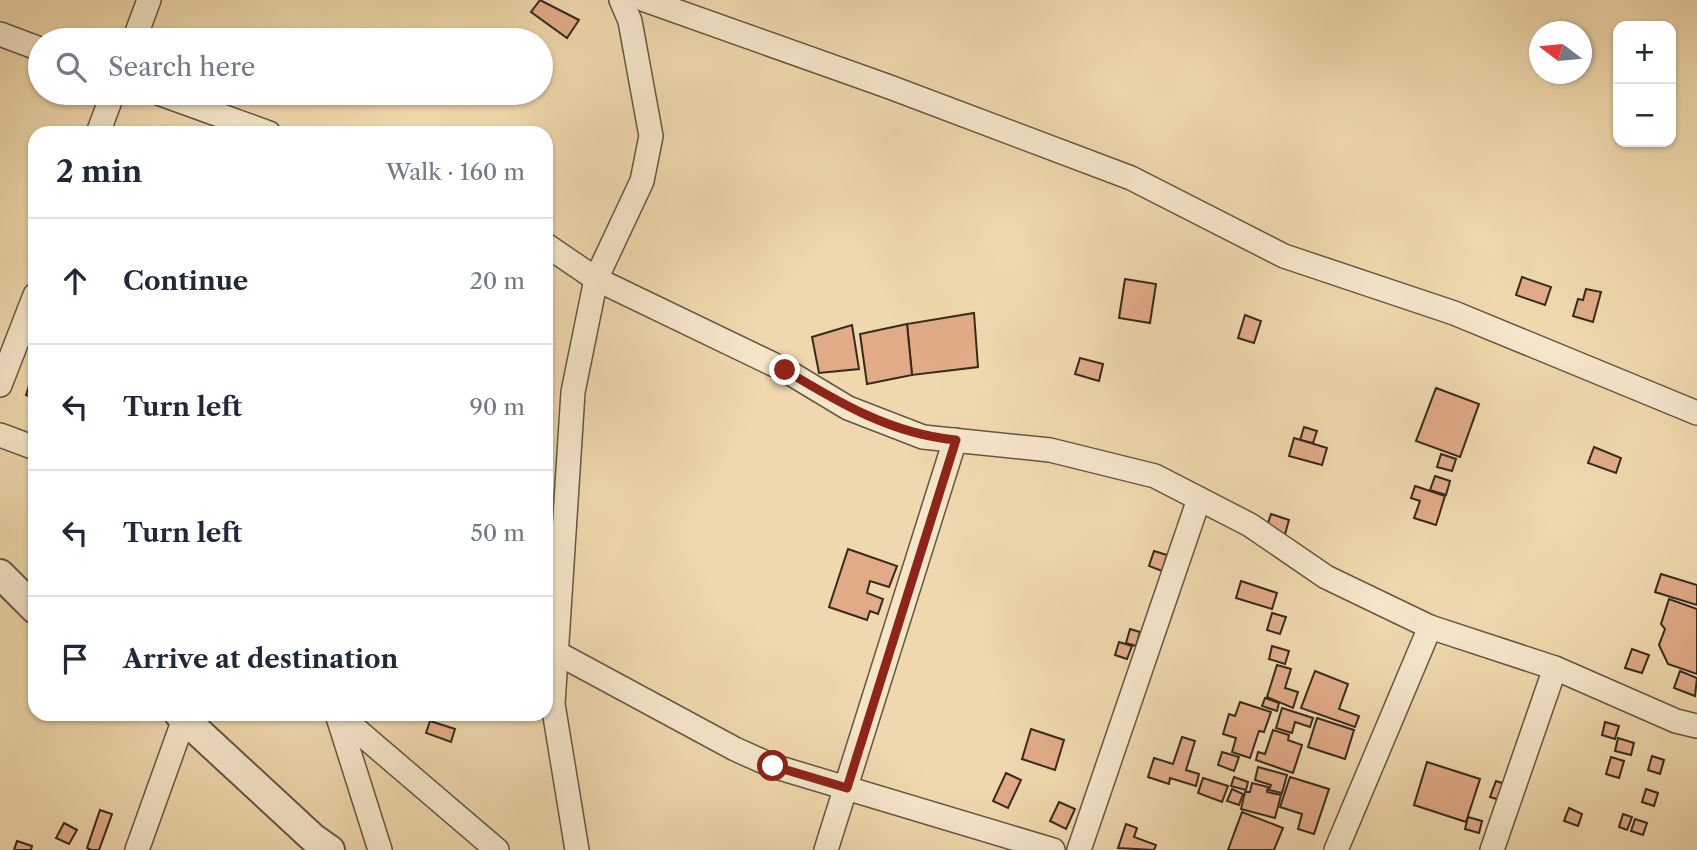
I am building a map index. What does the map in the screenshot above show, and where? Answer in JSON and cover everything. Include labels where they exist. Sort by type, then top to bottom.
[{"type":"street","points":[[138,28],[149,0]]},
{"type":"street","points":[[553,616],[573,392],[596,279],[642,181],[651,136],[630,21],[621,0]]},
{"type":"street","points":[[645,0],[887,86],[1131,178],[1284,256],[1454,313],[1697,413]]},
{"type":"street","points":[[0,34],[28,44]]},
{"type":"street","points":[[101,126],[108,105]]},
{"type":"street","points":[[191,105],[250,126]]},
{"type":"street","points":[[553,250],[596,279],[785,370],[848,408],[923,437],[1049,450],[1155,476],[1250,525],[1326,577],[1430,627],[1555,668],[1676,721],[1697,726]]},
{"type":"street","points":[[0,385],[28,313]]},
{"type":"street","points":[[0,435],[28,445]]},
{"type":"street","points":[[826,850],[956,440]]},
{"type":"street","points":[[1079,850],[1199,499]]},
{"type":"street","points":[[0,574],[28,602]]},
{"type":"street","points":[[1336,850],[1430,627]]},
{"type":"street","points":[[553,652],[735,749],[773,766],[1053,850]]},
{"type":"street","points":[[1492,850],[1555,668]]},
{"type":"street","points":[[553,704],[577,850]]},
{"type":"street","points":[[137,850],[180,721]]},
{"type":"street","points":[[187,721],[313,838],[330,850]]},
{"type":"street","points":[[339,721],[380,850]]},
{"type":"street","points":[[345,721],[497,850]]},
{"type":"building","points":[[540,0],[579,20],[567,38],[531,12]]},
{"type":"building","points":[[1522,277],[1551,287],[1545,305],[1516,295]]},
{"type":"building","points":[[1125,279],[1156,284],[1150,323],[1119,318]]},
{"type":"building","points":[[1586,289],[1601,292],[1593,322],[1573,316],[1578,299],[1583,300]]},
{"type":"building","points":[[974,313],[978,367],[912,375],[907,324]]},
{"type":"building","points":[[1245,315],[1261,321],[1254,343],[1238,338]]},
{"type":"building","points":[[907,324],[912,375],[867,384],[860,334]]},
{"type":"building","points":[[852,325],[859,369],[819,373],[812,337]]},
{"type":"building","points":[[1080,358],[1103,364],[1099,381],[1075,374]]},
{"type":"building","points":[[1436,388],[1479,404],[1460,457],[1416,441]]},
{"type":"building","points":[[1304,427],[1317,431],[1313,443],[1300,440]]},
{"type":"building","points":[[1294,438],[1327,448],[1322,465],[1289,456]]},
{"type":"building","points":[[1594,447],[1621,458],[1616,473],[1588,463]]},
{"type":"building","points":[[1441,454],[1456,459],[1452,471],[1437,467]]},
{"type":"building","points":[[1435,476],[1450,481],[1446,495],[1430,490]]},
{"type":"building","points":[[1415,486],[1445,496],[1436,525],[1414,518],[1420,501],[1411,498]]},
{"type":"building","points":[[1271,514],[1289,520],[1284,538],[1265,532]]},
{"type":"building","points":[[848,549],[897,566],[889,587],[870,581],[867,593],[883,599],[878,614],[870,611],[867,620],[829,607]]},
{"type":"building","points":[[1154,551],[1167,555],[1162,571],[1149,566]]},
{"type":"building","points":[[1661,574],[1697,585],[1697,605],[1655,592]]},
{"type":"building","points":[[1241,581],[1277,593],[1272,609],[1236,598]]},
{"type":"building","points":[[1669,599],[1697,609],[1697,674],[1668,664],[1659,645],[1665,629],[1661,624]]},
{"type":"building","points":[[1272,613],[1286,617],[1280,634],[1267,630]]},
{"type":"building","points":[[1130,629],[1140,632],[1136,646],[1126,643]]},
{"type":"building","points":[[1119,642],[1132,646],[1127,659],[1115,655]]},
{"type":"building","points":[[1272,646],[1289,651],[1285,664],[1269,659]]},
{"type":"building","points":[[1632,649],[1649,655],[1642,673],[1625,668]]},
{"type":"building","points":[[1277,665],[1291,669],[1285,688],[1298,692],[1293,708],[1267,697]]},
{"type":"building","points":[[1315,671],[1348,684],[1339,709],[1359,716],[1355,727],[1301,708]]},
{"type":"building","points":[[1680,671],[1697,678],[1695,696],[1674,688]]},
{"type":"building","points":[[1265,698],[1279,703],[1277,711],[1262,706]]},
{"type":"building","points":[[1240,702],[1271,712],[1264,732],[1259,731],[1250,758],[1232,752],[1236,738],[1223,734],[1229,714],[1235,716]]},
{"type":"building","points":[[1282,708],[1313,718],[1310,727],[1295,722],[1292,733],[1276,728]]},
{"type":"building","points":[[1317,718],[1354,730],[1345,759],[1308,747]]},
{"type":"building","points":[[430,721],[455,729],[451,742],[426,733]]},
{"type":"building","points":[[1605,722],[1619,726],[1615,739],[1602,735]]},
{"type":"building","points":[[1031,729],[1064,740],[1055,770],[1022,759]]},
{"type":"building","points":[[1273,730],[1289,735],[1288,740],[1302,745],[1293,773],[1256,760],[1258,752],[1265,754]]},
{"type":"building","points":[[1182,737],[1195,741],[1186,770],[1199,774],[1196,786],[1170,778],[1169,784],[1148,777],[1154,758],[1173,764]]},
{"type":"building","points":[[1618,738],[1634,743],[1631,755],[1615,751]]},
{"type":"building","points":[[1222,752],[1239,757],[1234,771],[1218,765]]},
{"type":"building","points":[[1652,756],[1664,760],[1660,774],[1648,770]]},
{"type":"building","points":[[1611,757],[1624,761],[1619,778],[1606,774]]},
{"type":"building","points":[[1427,762],[1480,779],[1466,822],[1414,805]]},
{"type":"building","points":[[1258,767],[1287,775],[1282,793],[1269,790],[1271,785],[1255,780]]},
{"type":"building","points":[[1006,773],[1021,780],[1008,808],[993,801]]},
{"type":"building","points":[[1234,777],[1248,782],[1246,790],[1231,786]]},
{"type":"building","points":[[1290,777],[1329,789],[1314,834],[1298,829],[1302,814],[1280,807]]},
{"type":"building","points":[[1203,778],[1228,786],[1222,802],[1198,793]]},
{"type":"building","points":[[1496,781],[1505,784],[1500,800],[1490,797]]},
{"type":"building","points":[[1252,783],[1268,787],[1267,792],[1281,795],[1275,818],[1241,809],[1245,792],[1250,792]]},
{"type":"building","points":[[1232,789],[1243,794],[1239,805],[1227,801]]},
{"type":"building","points":[[1646,789],[1658,793],[1654,806],[1642,802]]},
{"type":"building","points":[[1059,802],[1075,809],[1066,829],[1050,821]]},
{"type":"building","points":[[1569,808],[1582,814],[1578,826],[1564,821]]},
{"type":"building","points":[[100,810],[112,814],[99,850],[91,850],[87,848]]},
{"type":"building","points":[[1242,812],[1283,828],[1274,850],[1228,850]]},
{"type":"building","points":[[1623,814],[1632,817],[1627,830],[1619,827]]},
{"type":"building","points":[[1468,817],[1482,821],[1479,833],[1465,829]]},
{"type":"building","points":[[1635,819],[1647,823],[1643,835],[1631,831]]},
{"type":"building","points":[[64,823],[77,830],[69,844],[56,838]]},
{"type":"building","points":[[1126,824],[1137,828],[1134,837],[1156,845],[1154,850],[1118,848]]},
{"type":"building","points":[[17,841],[32,846],[31,850],[14,850]]},
{"type":"route","points":[[773,766],[847,788],[956,440],[923,437],[848,408],[785,370]]}]
